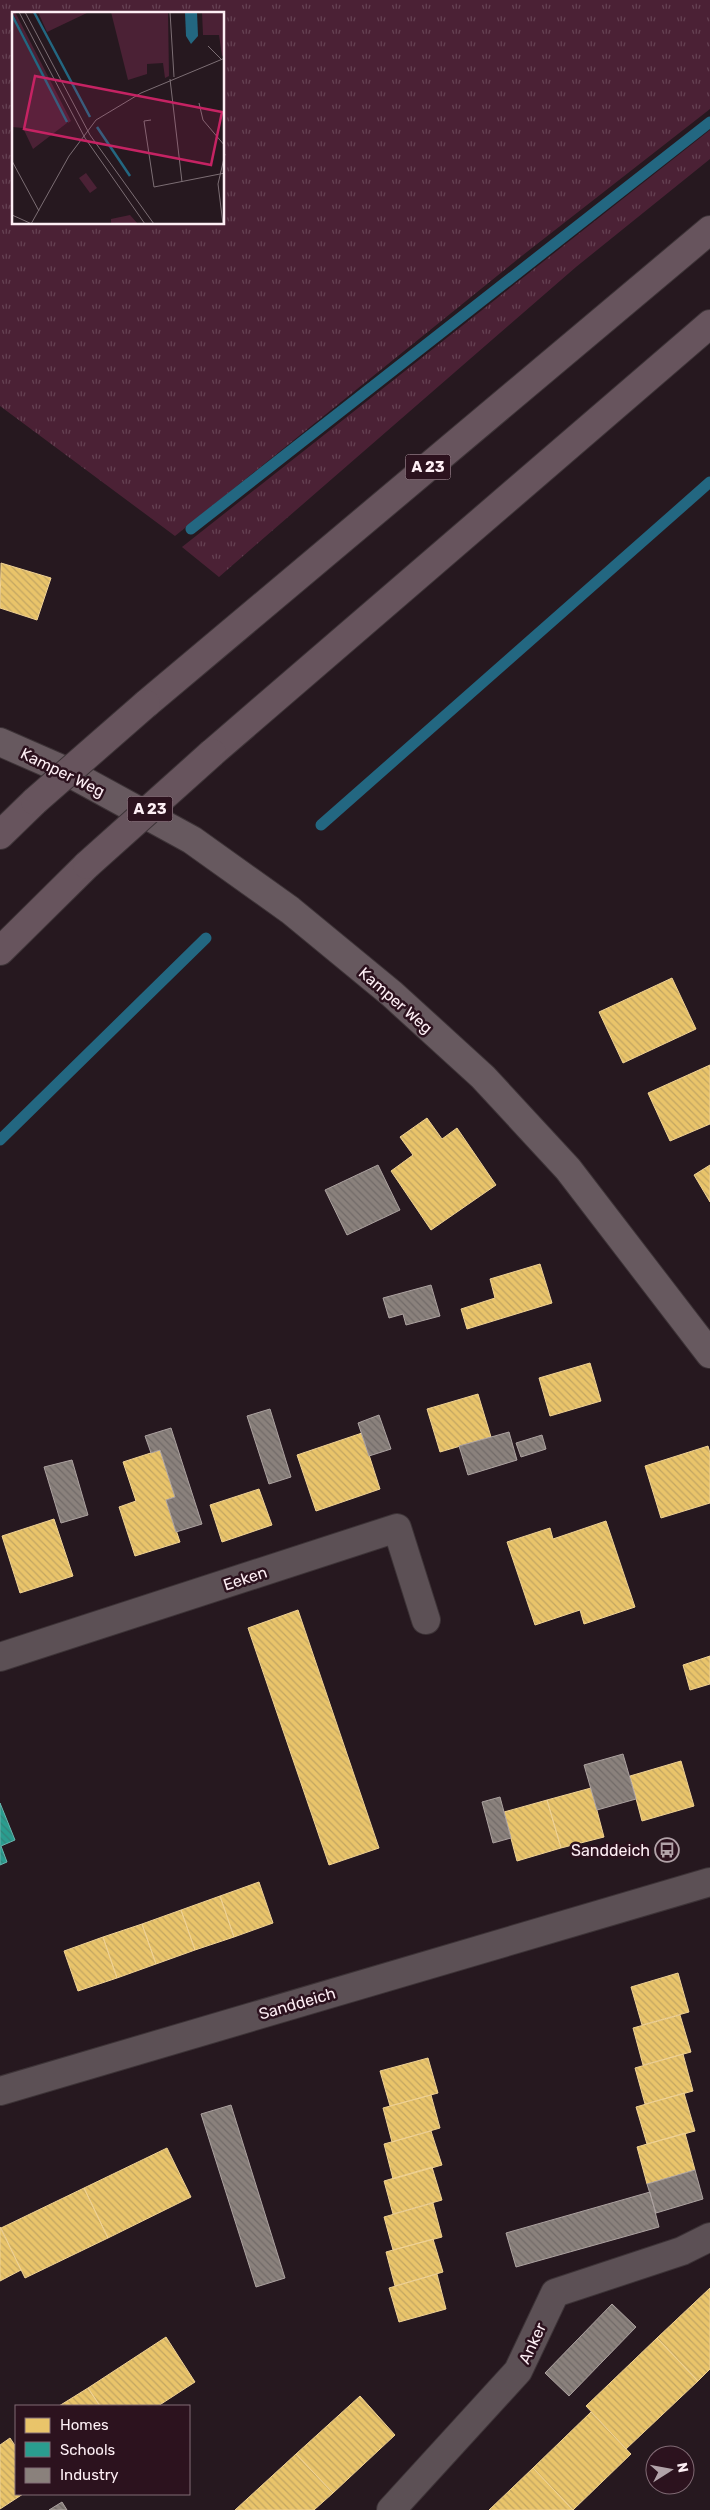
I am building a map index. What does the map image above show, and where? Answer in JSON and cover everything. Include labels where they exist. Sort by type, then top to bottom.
[{"type":"highway","name":"A 23","points":[[0,835],[35,801],[146,704],[710,230]]},
{"type":"highway","name":"A 23","points":[[0,951],[88,866],[212,753],[710,324]]},
{"type":"main road","name":"Kamper Weg","points":[[0,742],[64,770],[192,840],[290,910],[392,994],[483,1077],[568,1169],[710,1354]]},
{"type":"street","name":"Eeken","points":[[0,1657],[397,1528],[426,1620]]},
{"type":"street","name":"Sanddeich","points":[[0,2091],[710,1882]]},
{"type":"street","name":"Anker","points":[[391,2510],[518,2371],[555,2293],[682,2251],[710,2237]]},
{"type":"green space","points":[[0,0],[710,0],[710,109],[523,255],[175,536],[0,406]]},
{"type":"green space","points":[[710,130],[710,159],[576,267],[219,577],[182,547]]},
{"type":"building: Homes","points":[[1,563],[51,578],[37,620],[0,608]]},
{"type":"building: Homes","points":[[672,978],[696,1029],[623,1063],[599,1012]]},
{"type":"building: Homes","points":[[710,1065],[710,1124],[670,1141],[648,1093]]},
{"type":"building: Homes","points":[[427,1118],[442,1139],[457,1128],[496,1185],[431,1230],[391,1171],[413,1155],[400,1137]]},
{"type":"building: Homes","points":[[710,1165],[710,1202],[694,1175]]},
{"type":"building: Homes","points":[[540,1264],[552,1303],[467,1329],[461,1309],[495,1298],[490,1279]]},
{"type":"building: Homes","points":[[590,1363],[601,1401],[550,1416],[539,1378]]},
{"type":"building: Homes","points":[[478,1394],[491,1437],[440,1452],[427,1409]]},
{"type":"building: Homes","points":[[362,1433],[380,1489],[316,1511],[297,1455]]},
{"type":"building: Homes","points":[[708,1446],[710,1453],[710,1503],[661,1518],[645,1466]]},
{"type":"building: Homes","points":[[160,1450],[175,1497],[166,1500],[180,1542],[135,1556],[119,1507],[136,1501],[123,1462]]},
{"type":"building: Homes","points":[[259,1489],[272,1525],[222,1542],[210,1505]]},
{"type":"building: Homes","points":[[54,1519],[73,1576],[20,1593],[2,1536]]},
{"type":"building: Homes","points":[[606,1521],[635,1607],[584,1624],[580,1610],[535,1625],[507,1542],[550,1528],[553,1539]]},
{"type":"building: Homes","points":[[298,1610],[379,1848],[329,1865],[248,1628]]},
{"type":"building: Homes","points":[[710,1656],[710,1684],[690,1690],[683,1665]]},
{"type":"building: Homes","points":[[681,1761],[694,1806],[642,1821],[630,1776]]},
{"type":"building: Homes","points":[[591,1788],[604,1837],[561,1848],[547,1800]]},
{"type":"building: Homes","points":[[547,1800],[561,1848],[517,1861],[504,1812]]},
{"type":"building: Homes","points":[[259,1882],[273,1923],[234,1937],[220,1896]]},
{"type":"building: Homes","points":[[220,1896],[234,1937],[195,1950],[181,1910]]},
{"type":"building: Homes","points":[[181,1910],[195,1950],[156,1964],[142,1924]]},
{"type":"building: Homes","points":[[142,1924],[156,1964],[117,1978],[103,1937]]},
{"type":"building: Homes","points":[[103,1937],[117,1978],[78,1991],[64,1951]]},
{"type":"building: Homes","points":[[678,1973],[689,2012],[642,2025],[631,1987]]},
{"type":"building: Homes","points":[[680,2015],[691,2052],[643,2065],[633,2028]]},
{"type":"building: Homes","points":[[683,2054],[693,2091],[645,2104],[635,2068]]},
{"type":"building: Homes","points":[[428,2058],[438,2093],[390,2106],[380,2071]]},
{"type":"building: Homes","points":[[684,2093],[695,2131],[647,2144],[636,2107]]},
{"type":"building: Homes","points":[[431,2095],[440,2128],[392,2142],[383,2108]]},
{"type":"building: Homes","points":[[431,2131],[442,2165],[393,2179],[384,2144]]},
{"type":"building: Homes","points":[[685,2133],[695,2170],[647,2184],[637,2147]]},
{"type":"building: Homes","points":[[167,2148],[191,2197],[108,2238],[84,2188]]},
{"type":"building: Homes","points":[[432,2167],[442,2200],[393,2214],[384,2181]]},
{"type":"building: Homes","points":[[84,2188],[108,2238],[25,2278],[1,2228]]},
{"type":"building: Homes","points":[[433,2203],[442,2237],[393,2250],[384,2217]]},
{"type":"building: Homes","points":[[0,2227],[21,2270],[0,2281]]},
{"type":"building: Homes","points":[[433,2239],[443,2272],[395,2286],[386,2252]]},
{"type":"building: Homes","points":[[437,2274],[446,2309],[399,2322],[389,2288]]},
{"type":"building: Homes","points":[[710,2288],[710,2369],[698,2381],[657,2338]]},
{"type":"building: Homes","points":[[166,2337],[195,2382],[160,2405],[99,2405],[88,2388]]},
{"type":"building: Homes","points":[[657,2338],[698,2381],[626,2449],[586,2406]]},
{"type":"building: Homes","points":[[88,2388],[99,2405],[61,2405]]},
{"type":"building: Homes","points":[[360,2396],[395,2435],[333,2493],[296,2454]]},
{"type":"building: Homes","points":[[591,2412],[631,2454],[573,2510],[533,2468]]},
{"type":"building: Homes","points":[[10,2438],[15,2446],[15,2495],[21,2495],[0,2509],[0,2445]]},
{"type":"building: Homes","points":[[296,2454],[333,2493],[314,2510],[235,2510]]},
{"type":"building: Homes","points":[[533,2468],[573,2510],[489,2510]]},
{"type":"building: Schools","points":[[0,1803],[15,1840],[1,1846],[7,1862],[0,1865]]},
{"type":"building: Industry","points":[[378,1165],[400,1210],[347,1235],[325,1190]]},
{"type":"building: Industry","points":[[431,1285],[440,1316],[406,1325],[403,1314],[389,1318],[383,1298]]},
{"type":"building: Industry","points":[[270,1409],[291,1477],[269,1484],[247,1416]]},
{"type":"building: Industry","points":[[379,1415],[391,1449],[369,1456],[358,1423]]},
{"type":"building: Industry","points":[[171,1428],[202,1524],[176,1532],[166,1500],[175,1497],[160,1450],[151,1453],[145,1436]]},
{"type":"building: Industry","points":[[509,1432],[517,1460],[468,1475],[459,1446]]},
{"type":"building: Industry","points":[[542,1435],[546,1449],[521,1457],[516,1443]]},
{"type":"building: Industry","points":[[72,1460],[88,1515],[61,1523],[44,1467]]},
{"type":"building: Industry","points":[[623,1754],[636,1799],[597,1810],[584,1765]]},
{"type":"building: Industry","points":[[500,1797],[511,1838],[493,1843],[482,1802]]},
{"type":"building: Industry","points":[[231,2105],[285,2278],[256,2287],[201,2114]]},
{"type":"building: Industry","points":[[695,2170],[703,2199],[656,2213],[647,2184]]},
{"type":"building: Industry","points":[[650,2192],[659,2227],[516,2267],[506,2233]]},
{"type":"building: Industry","points":[[612,2304],[636,2327],[569,2396],[545,2373]]},
{"type":"building: Industry","points":[[62,2502],[67,2510],[49,2510]]},
{"type":"waterway","points":[[191,529],[710,122]]},
{"type":"waterway","points":[[321,825],[710,482]]},
{"type":"waterway","points":[[0,1140],[206,938]]},
{"type":"place","name":"Sanddeich","points":[[667,1850]]}]
